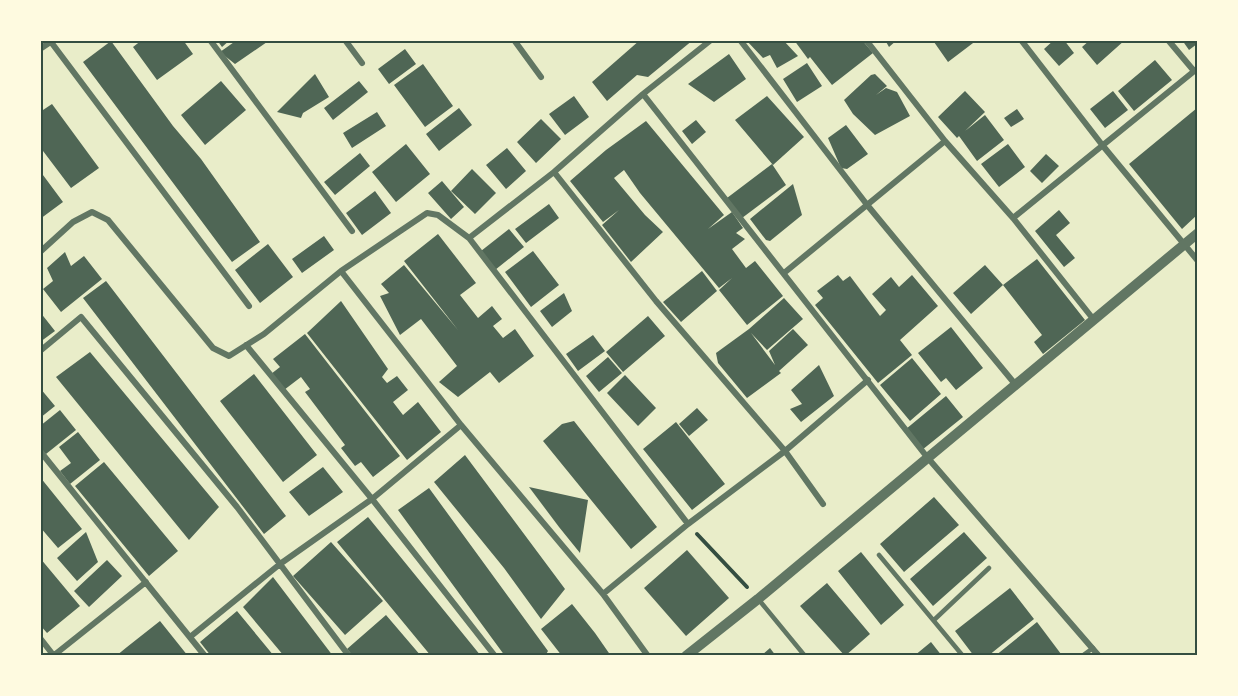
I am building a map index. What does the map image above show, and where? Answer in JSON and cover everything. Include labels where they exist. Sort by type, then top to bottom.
[{"type":"street","points":[[210,40],[352,231]]},
{"type":"street","points":[[345,40],[362,63]]},
{"type":"street","points":[[514,40],[541,77]]},
{"type":"street","points":[[469,238],[554,172],[643,94],[711,40]]},
{"type":"street","points":[[740,40],[868,206],[1015,384]]},
{"type":"street","points":[[866,40],[945,141],[1013,218],[1094,320]]},
{"type":"street","points":[[1021,40],[1103,146],[1197,261]]},
{"type":"street","points":[[1013,218],[1196,70],[1168,40]]},
{"type":"street","points":[[40,49],[52,41],[249,306]]},
{"type":"street","points":[[643,94],[927,457],[1099,656]]},
{"type":"street","points":[[784,273],[945,141]]},
{"type":"street","points":[[554,172],[656,301],[785,451],[823,504]]},
{"type":"street","points":[[41,252],[73,222],[92,212],[108,220],[213,348],[229,356],[264,334],[341,272],[418,219],[427,213],[438,215],[469,238],[688,524]]},
{"type":"street","points":[[686,656],[758,599],[1197,233]]},
{"type":"street","points":[[341,272],[461,425],[603,594],[648,656]]},
{"type":"street","points":[[40,351],[81,317],[237,507],[350,656]]},
{"type":"street","points":[[246,345],[372,499],[495,656]]},
{"type":"street","points":[[603,594],[688,524],[785,451],[868,380]]},
{"type":"street","points":[[190,637],[280,564],[372,499],[461,425]]},
{"type":"street","points":[[40,451],[205,656]]},
{"type":"street","points":[[40,638],[54,655],[146,582]]},
{"type":"lane","points":[[879,555],[963,656]]},
{"type":"lane","points":[[934,620],[989,568]]},
{"type":"lane","points":[[758,599],[805,656]]},
{"type":"lane","points":[[1082,656],[1093,648]]},
{"type":"path","points":[[688,524],[758,599]]},
{"type":"building","points":[[142,40],[183,40],[193,54],[157,80],[133,47]]},
{"type":"building","points":[[217,40],[230,40],[222,47]]},
{"type":"building","points":[[237,40],[266,40],[267,42],[235,64],[220,52]]},
{"type":"building","points":[[640,40],[693,40],[648,77],[637,75],[607,101],[592,82]]},
{"type":"building","points":[[746,40],[783,40],[798,56],[777,68],[770,55],[763,58]]},
{"type":"building","points":[[794,40],[862,40],[873,53],[832,85]]},
{"type":"building","points":[[885,40],[897,40],[889,47]]},
{"type":"building","points":[[937,40],[977,40],[948,62],[934,42]]},
{"type":"building","points":[[1054,40],[1064,40],[1074,53],[1059,66],[1044,49]]},
{"type":"building","points":[[1090,40],[1125,40],[1097,65],[1082,47]]},
{"type":"building","points":[[1182,40],[1197,40],[1197,44],[1189,50]]},
{"type":"building","points":[[111,41],[173,126],[201,159],[260,242],[232,262],[83,62]]},
{"type":"building","points":[[405,49],[416,64],[389,84],[378,69]]},
{"type":"building","points":[[729,54],[746,79],[714,102],[688,84]]},
{"type":"building","points":[[1155,60],[1172,80],[1134,111],[1118,91]]},
{"type":"building","points":[[807,63],[822,86],[797,102],[783,79]]},
{"type":"building","points":[[423,64],[453,106],[425,127],[394,85]]},
{"type":"building","points":[[315,74],[329,97],[303,113],[301,118],[277,112]]},
{"type":"building","points":[[875,74],[887,86],[876,95],[886,88],[897,92],[910,116],[875,135],[853,114],[844,100],[871,75]]},
{"type":"building","points":[[221,81],[246,110],[205,145],[181,115]]},
{"type":"building","points":[[359,81],[368,92],[333,120],[324,108]]},
{"type":"building","points":[[965,91],[985,112],[965,131],[985,115],[1004,140],[977,161],[959,136],[957,138],[938,117]]},
{"type":"building","points":[[1113,91],[1128,110],[1105,128],[1090,109]]},
{"type":"building","points":[[574,96],[589,117],[565,135],[549,114]]},
{"type":"building","points":[[767,96],[804,137],[773,165],[735,120]]},
{"type":"building","points":[[52,104],[99,168],[71,188],[40,147],[40,112]]},
{"type":"building","points":[[459,108],[472,125],[439,151],[426,134]]},
{"type":"building","points":[[1197,108],[1197,215],[1182,229],[1129,164]]},
{"type":"building","points":[[1017,109],[1024,119],[1011,127],[1004,118]]},
{"type":"building","points":[[377,112],[386,126],[352,148],[343,133]]},
{"type":"building","points":[[541,119],[561,139],[536,163],[517,142]]},
{"type":"building","points":[[696,120],[706,132],[692,144],[682,131]]},
{"type":"building","points":[[646,121],[724,215],[708,229],[732,212],[743,228],[736,233],[745,239],[732,249],[746,268],[755,261],[783,296],[747,325],[719,290],[732,278],[719,288],[640,193],[624,170],[614,178],[645,215],[663,232],[631,262],[602,225],[619,210],[603,222],[570,181],[606,150]]},
{"type":"building","points":[[846,125],[868,154],[847,169],[841,168],[828,138]]},
{"type":"building","points":[[406,144],[430,174],[396,202],[372,172]]},
{"type":"building","points":[[1008,144],[1025,167],[999,187],[981,164]]},
{"type":"building","points":[[507,148],[526,171],[506,189],[486,165]]},
{"type":"building","points":[[360,153],[370,166],[335,195],[324,182]]},
{"type":"building","points":[[1046,154],[1059,166],[1042,183],[1030,171]]},
{"type":"building","points":[[772,164],[786,185],[742,218],[727,198]]},
{"type":"building","points":[[472,169],[496,193],[475,214],[451,191]]},
{"type":"building","points":[[40,171],[63,202],[40,219]]},
{"type":"building","points":[[442,181],[464,207],[451,219],[428,193]]},
{"type":"building","points":[[793,184],[802,215],[770,241],[766,240],[750,219]]},
{"type":"building","points":[[375,191],[391,213],[362,235],[346,213]]},
{"type":"building","points":[[549,204],[559,218],[526,243],[515,229]]},
{"type":"building","points":[[1059,210],[1070,223],[1056,235],[1075,258],[1064,267],[1035,231]]},
{"type":"building","points":[[509,229],[524,247],[495,270],[481,251]]},
{"type":"building","points":[[438,234],[476,283],[460,295],[478,318],[492,306],[502,319],[493,326],[503,338],[515,329],[534,356],[499,383],[490,372],[458,397],[439,382],[457,366],[421,319],[400,335],[380,296],[389,293],[381,284],[404,265],[458,330],[404,261]]},
{"type":"building","points":[[324,236],[334,250],[302,273],[292,259]]},
{"type":"building","points":[[268,244],[293,277],[260,303],[235,270]]},
{"type":"building","points":[[533,251],[559,285],[531,307],[505,272]]},
{"type":"building","points":[[65,252],[71,266],[84,256],[102,279],[61,312],[43,289],[53,281],[47,268]]},
{"type":"building","points":[[1037,259],[1085,320],[1043,354],[1034,342],[1042,335],[1003,285]]},
{"type":"building","points":[[985,265],[1003,285],[971,314],[953,293]]},
{"type":"building","points":[[702,271],[717,291],[681,322],[663,302]]},
{"type":"building","points":[[838,275],[843,281],[850,276],[880,316],[886,310],[872,294],[891,277],[899,287],[912,275],[938,306],[900,340],[912,355],[878,383],[815,305],[823,298],[817,291]]},
{"type":"building","points":[[106,281],[286,516],[264,534],[83,298]]},
{"type":"building","points":[[564,293],[572,311],[552,327],[540,311]]},
{"type":"building","points":[[784,298],[803,319],[767,350],[751,333],[775,365],[769,351],[793,329],[808,345],[779,371],[781,373],[747,398],[718,363],[716,353],[749,329]]},
{"type":"building","points":[[341,301],[388,369],[382,377],[387,383],[397,376],[408,390],[393,402],[403,415],[418,402],[441,432],[407,460],[307,333]]},
{"type":"building","points":[[40,312],[55,331],[40,342]]},
{"type":"building","points":[[648,316],[665,336],[623,372],[606,352]]},
{"type":"building","points":[[951,327],[983,368],[956,390],[946,378],[941,382],[918,353]]},
{"type":"building","points":[[305,334],[400,456],[373,477],[361,462],[355,466],[341,448],[345,445],[305,392],[310,389],[301,377],[284,390],[271,374],[280,367],[273,359]]},
{"type":"building","points":[[593,335],[605,351],[578,371],[566,354]]},
{"type":"building","points":[[90,352],[219,507],[189,540],[56,377]]},
{"type":"building","points":[[608,357],[622,373],[599,392],[586,376]]},
{"type":"building","points":[[912,358],[941,394],[910,421],[880,385]]},
{"type":"building","points":[[819,365],[834,396],[801,422],[790,409],[802,404],[791,390]]},
{"type":"building","points":[[254,374],[317,455],[283,482],[220,401]]},
{"type":"building","points":[[625,375],[656,408],[638,426],[607,393]]},
{"type":"building","points":[[40,388],[55,406],[40,418]]},
{"type":"building","points":[[946,396],[963,417],[922,450],[906,429]]},
{"type":"building","points":[[697,408],[708,420],[689,436],[679,424]]},
{"type":"building","points":[[60,410],[76,430],[46,454],[40,448],[40,426]]},
{"type":"building","points":[[574,421],[657,527],[631,549],[543,441],[562,424]]},
{"type":"building","points":[[676,422],[725,484],[692,510],[643,449]]},
{"type":"building","points":[[78,432],[100,460],[70,484],[60,471],[71,463],[59,447]]},
{"type":"building","points":[[465,455],[565,589],[541,619],[504,568],[434,482]]},
{"type":"building","points":[[104,462],[178,551],[149,576],[75,486]]},
{"type":"building","points":[[323,467],[343,492],[309,516],[289,492]]},
{"type":"building","points":[[40,477],[82,529],[58,548],[40,527]]},
{"type":"building","points":[[529,487],[588,500],[580,553],[559,527]]},
{"type":"building","points":[[429,488],[548,651],[545,656],[505,656],[398,510]]},
{"type":"building","points":[[934,497],[959,525],[904,572],[880,544]]},
{"type":"building","points":[[368,517],[481,656],[431,656],[337,542]]},
{"type":"building","points":[[86,532],[98,562],[77,581],[57,558]]},
{"type":"building","points":[[964,532],[987,558],[933,606],[910,579]]},
{"type":"building","points":[[331,542],[383,601],[345,635],[293,576]]},
{"type":"building","points":[[687,550],[729,598],[686,636],[644,588]]},
{"type":"building","points":[[861,552],[904,605],[881,625],[838,571]]},
{"type":"building","points":[[40,558],[80,606],[47,633],[40,625]]},
{"type":"building","points":[[107,560],[122,576],[89,607],[74,591]]},
{"type":"building","points":[[273,577],[333,656],[284,656],[243,607]]},
{"type":"building","points":[[827,583],[870,634],[845,656],[800,606]]},
{"type":"building","points":[[1010,588],[1034,619],[988,656],[974,656],[955,631]]},
{"type":"building","points":[[572,604],[611,656],[562,656],[541,629]]},
{"type":"building","points":[[237,611],[274,656],[211,656],[200,642]]},
{"type":"building","points":[[386,615],[421,656],[353,656],[347,649]]},
{"type":"building","points":[[160,621],[188,656],[116,656],[127,647]]},
{"type":"building","points":[[1037,622],[1061,654],[1059,656],[995,656]]},
{"type":"building","points":[[931,642],[942,656],[914,656]]},
{"type":"building","points":[[770,648],[776,656],[761,656]]}]
